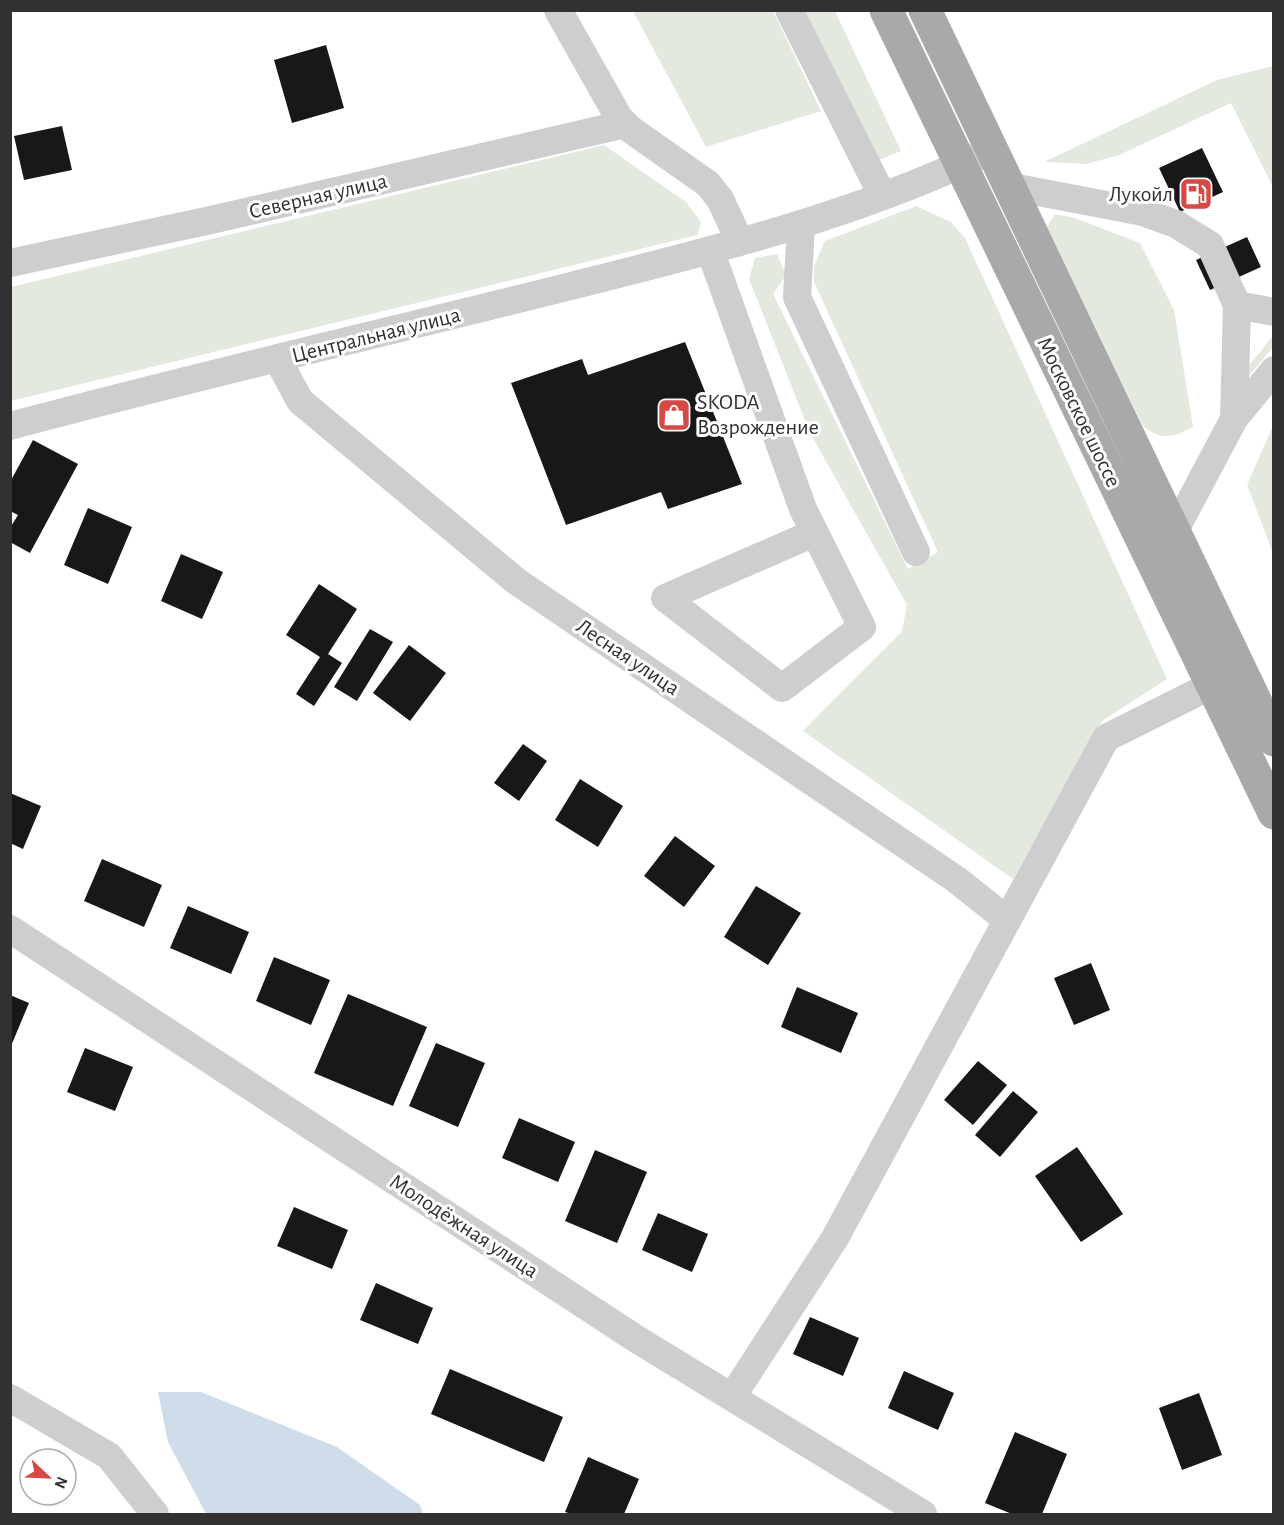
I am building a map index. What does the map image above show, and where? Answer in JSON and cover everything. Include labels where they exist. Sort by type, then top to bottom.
[{"type":"main road","name":"Московское шоссе","points":[[886,10],[1274,813]]},
{"type":"main road","name":"Московское шоссе","points":[[926,10],[1007,186],[1175,530],[1274,740]]},
{"type":"street","points":[[558,10],[622,121],[708,184],[720,199],[740,242]]},
{"type":"street","points":[[789,10],[882,195]]},
{"type":"street","name":"Северная улица","points":[[10,263],[211,220],[622,121]]},
{"type":"street","name":"Центральная улица","points":[[10,426],[172,383],[278,360],[801,225],[960,166],[991,151]]},
{"type":"street","points":[[1007,186],[1143,212],[1176,224],[1210,244],[1237,305],[1234,419]]},
{"type":"street","points":[[801,225],[796,297],[916,552]]},
{"type":"street","points":[[710,250],[803,509],[862,627],[782,688],[665,598],[814,533]]},
{"type":"street","points":[[1237,305],[1274,312]]},
{"type":"street","name":"Лесная улица","points":[[278,360],[300,401],[516,581],[957,880],[1007,920]]},
{"type":"street","points":[[1175,530],[1234,419],[1274,370]]},
{"type":"street","points":[[732,1397],[835,1238],[1106,738],[1212,685]]},
{"type":"street","name":"Молодёжная улица","points":[[10,929],[638,1340],[923,1515]]},
{"type":"street","points":[[10,1398],[109,1456],[155,1515]]},
{"type":"shaded area","points":[[633,11],[773,11],[821,111],[706,147]]},
{"type":"shaded area","points":[[803,11],[835,11],[901,151],[879,160]]},
{"type":"shaded area","points":[[1273,66],[1273,187],[1231,103],[1119,155],[1086,164],[1044,162],[1217,80]]},
{"type":"shaded area","points":[[604,145],[686,202],[701,222],[698,235],[11,401],[11,287]]},
{"type":"shaded area","points":[[916,206],[951,222],[965,238],[1167,679],[1102,721],[1013,879],[803,731],[902,631],[907,605],[810,433],[749,279],[755,258],[777,254],[786,275],[773,294],[908,569],[938,552],[814,282],[814,266],[825,241]]},
{"type":"shaded area","points":[[1055,214],[1075,218],[1140,243],[1174,310],[1193,427],[1179,434],[1162,436],[1143,426],[1047,227]]},
{"type":"shaded area","points":[[1273,336],[1273,347],[1250,375],[1243,373]]},
{"type":"shaded area","points":[[1273,426],[1273,553],[1247,485]]},
{"type":"water","points":[[158,1392],[201,1392],[337,1447],[420,1505],[423,1514],[206,1514],[168,1442]]},
{"type":"building","points":[[326,45],[344,108],[292,123],[274,60]]},
{"type":"building","points":[[62,126],[72,170],[24,180],[14,136]]},
{"type":"building","points":[[1202,148],[1223,192],[1180,212],[1159,168]]},
{"type":"building","points":[[1247,237],[1261,267],[1210,290],[1196,260]]},
{"type":"building","points":[[685,342],[742,484],[668,509],[661,492],[566,525],[511,383],[582,359],[588,375]]},
{"type":"building","points":[[33,440],[78,464],[30,553],[10,542],[10,528],[18,515],[10,511],[10,482]]},
{"type":"building","points":[[88,508],[132,527],[108,584],[64,565]]},
{"type":"building","points":[[181,554],[223,572],[202,619],[161,601]]},
{"type":"building","points":[[319,584],[357,609],[328,654],[342,663],[314,706],[296,694],[320,657],[286,635]]},
{"type":"building","points":[[370,629],[393,642],[357,701],[334,687]]},
{"type":"building","points":[[409,645],[446,673],[410,721],[373,693]]},
{"type":"building","points":[[523,744],[547,761],[519,801],[494,783]]},
{"type":"building","points":[[580,779],[623,806],[598,847],[555,820]]},
{"type":"building","points":[[10,793],[41,806],[23,849],[10,843]]},
{"type":"building","points":[[675,836],[715,866],[684,907],[644,876]]},
{"type":"building","points":[[102,859],[162,885],[144,927],[84,901]]},
{"type":"building","points":[[756,886],[801,913],[768,965],[724,937]]},
{"type":"building","points":[[188,906],[249,932],[231,974],[170,948]]},
{"type":"building","points":[[274,957],[330,980],[311,1025],[256,1001]]},
{"type":"building","points":[[1091,963],[1110,1010],[1074,1025],[1054,978]]},
{"type":"building","points":[[797,987],[858,1013],[841,1053],[781,1027]]},
{"type":"building","points":[[348,994],[427,1027],[393,1106],[314,1073]]},
{"type":"building","points":[[10,995],[29,1003],[11,1046],[10,1046]]},
{"type":"building","points":[[436,1043],[485,1063],[458,1127],[409,1106]]},
{"type":"building","points":[[85,1048],[133,1067],[115,1111],[67,1092]]},
{"type":"building","points":[[978,1061],[1007,1085],[973,1125],[944,1100]]},
{"type":"building","points":[[1013,1091],[1038,1112],[1000,1157],[975,1135]]},
{"type":"building","points":[[519,1118],[575,1142],[558,1182],[502,1158]]},
{"type":"building","points":[[1077,1147],[1123,1214],[1081,1242],[1035,1176]]},
{"type":"building","points":[[595,1150],[647,1172],[617,1243],[565,1221]]},
{"type":"building","points":[[294,1207],[348,1230],[332,1269],[277,1246]]},
{"type":"building","points":[[658,1213],[708,1234],[692,1272],[642,1250]]},
{"type":"building","points":[[376,1283],[433,1308],[418,1344],[360,1320]]},
{"type":"building","points":[[810,1317],[859,1338],[843,1376],[793,1354]]},
{"type":"building","points":[[450,1369],[563,1417],[544,1462],[431,1414]]},
{"type":"building","points":[[904,1371],[954,1393],[938,1430],[888,1408]]},
{"type":"building","points":[[1199,1393],[1222,1455],[1182,1470],[1159,1408]]},
{"type":"building","points":[[1015,1432],[1067,1454],[1042,1514],[1012,1514],[985,1503]]},
{"type":"building","points":[[588,1457],[639,1479],[624,1514],[565,1512]]},
{"type":"place","name":"Лукойл","points":[[1196,194]]},
{"type":"place","name":"SKODA Возрождение","points":[[674,415]]}]
